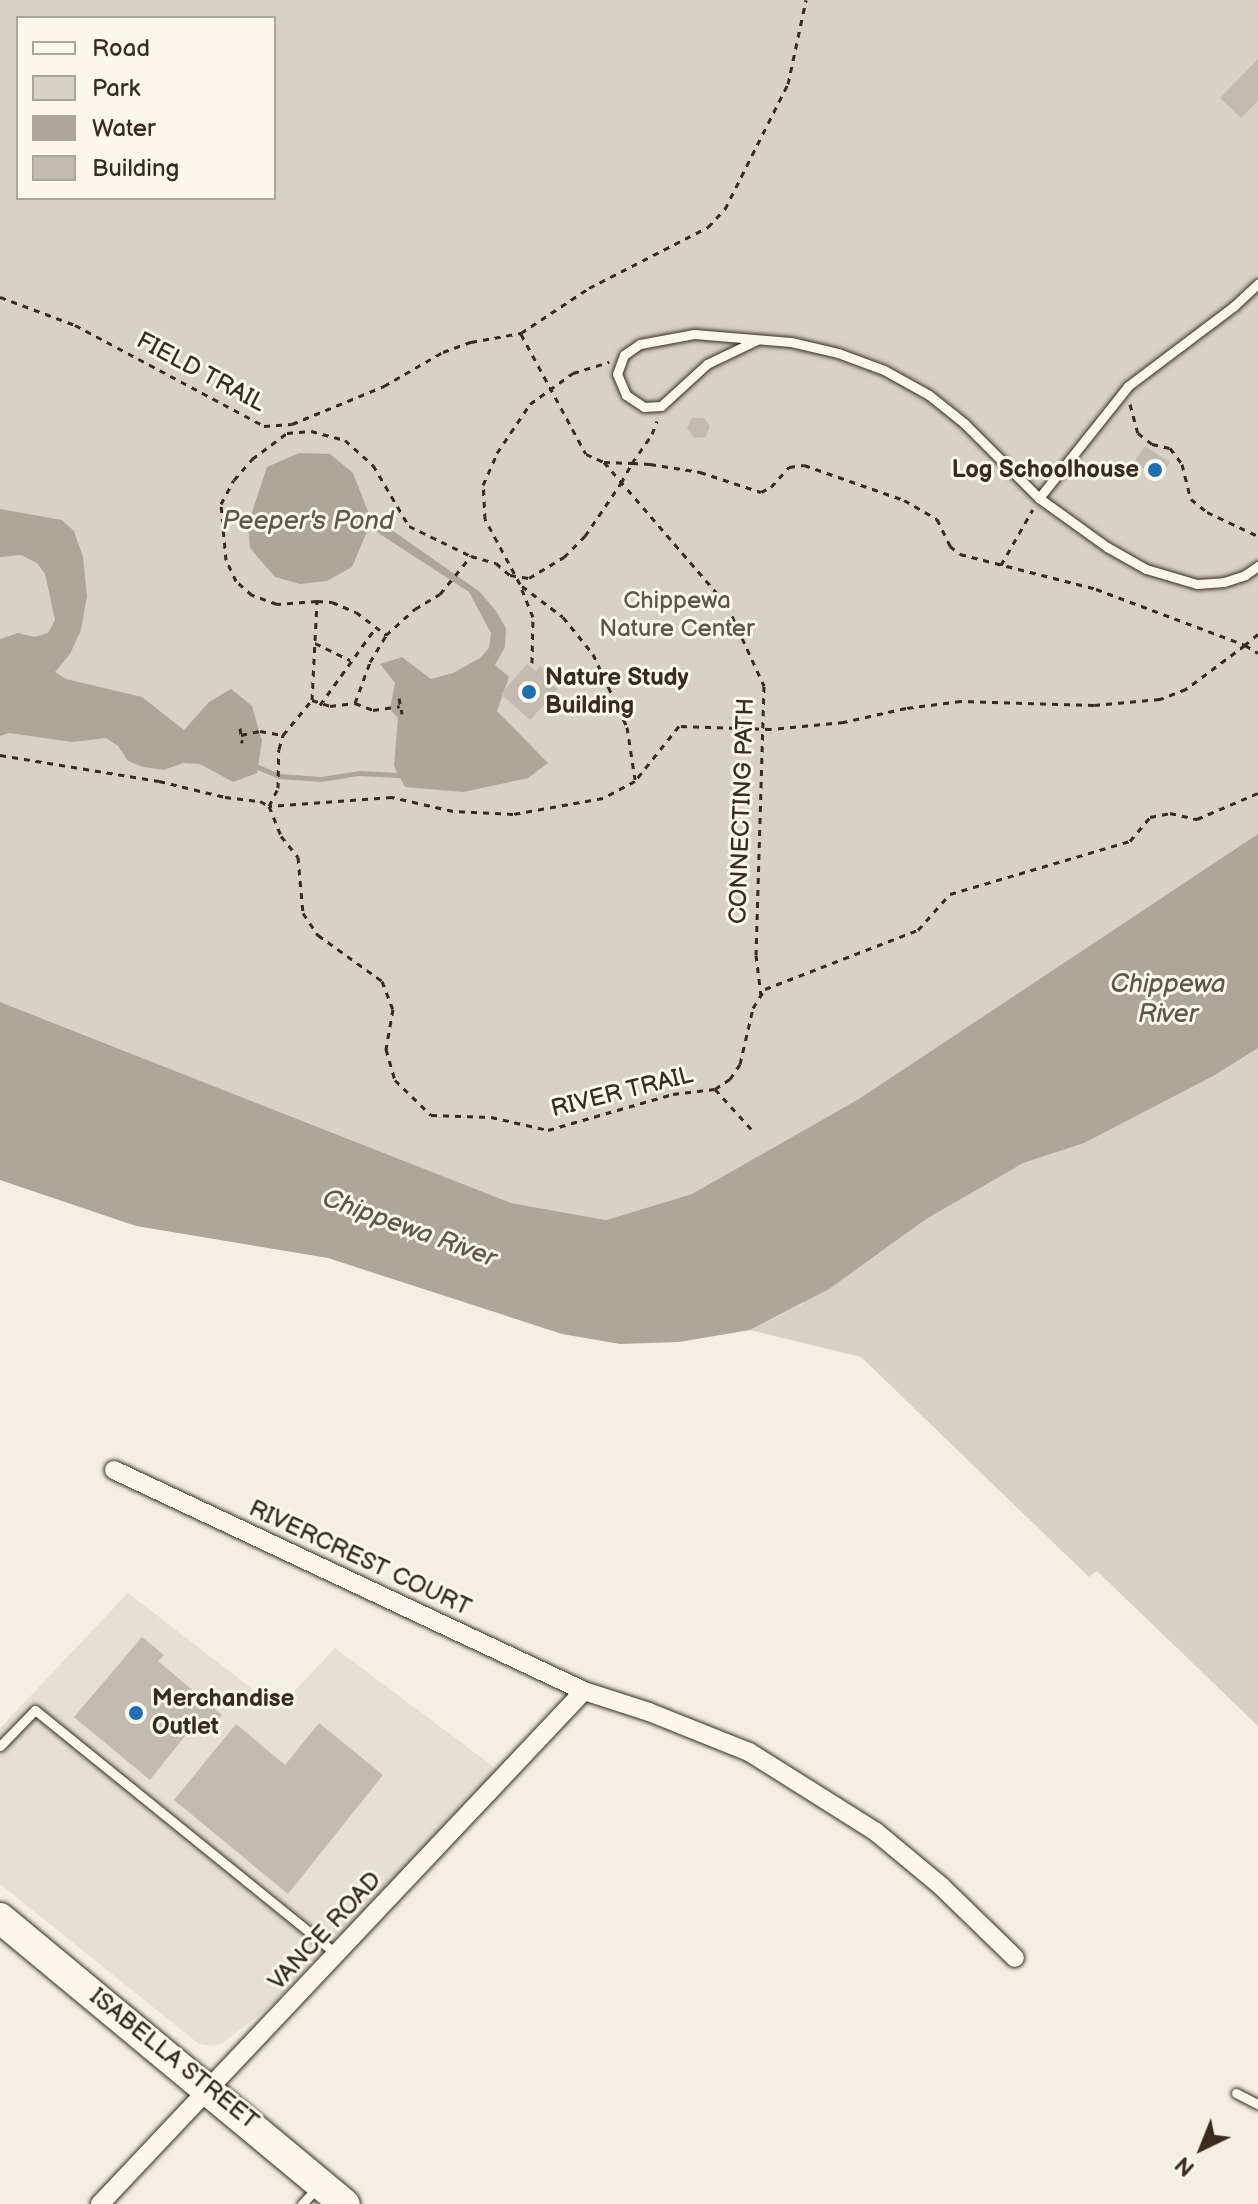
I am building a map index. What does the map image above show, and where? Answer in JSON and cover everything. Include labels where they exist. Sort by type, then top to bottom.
[{"type":"highway","name":"ISABELLA STREET","points":[[0,1918],[210,2088],[312,2194],[345,2204]]},
{"type":"street","name":"RIVERCREST COURT","points":[[114,1470],[584,1691],[649,1712],[749,1752],[810,1787],[876,1832],[941,1886],[1015,1958]]},
{"type":"street","name":"VANCE ROAD","points":[[100,2204],[584,1691]]},
{"type":"lane","points":[[1039,498],[1128,386],[1234,306],[1258,284]]},
{"type":"lane","points":[[757,340],[707,364],[661,406],[644,407],[626,395],[617,374],[624,355],[640,344],[661,338],[694,334],[791,342],[884,370],[929,395],[964,423],[1039,498],[1107,547],[1146,569],[1197,584],[1224,582],[1258,566]]},
{"type":"lane","points":[[0,1746],[35,1710],[336,1954]]},
{"type":"lane","points":[[1236,2093],[1258,2104]]},
{"type":"path","name":"FIELD TRAIL","points":[[0,297],[75,325],[264,426],[285,425],[384,386],[443,352],[471,342],[521,333],[589,288],[672,247],[719,217],[788,84],[806,0]]},
{"type":"path","points":[[521,333],[586,454],[604,462],[700,472],[761,492],[771,487],[789,467],[804,465],[904,500],[937,519],[950,546],[960,554],[1096,589],[1245,645],[1258,653]]},
{"type":"path","points":[[532,663],[535,632],[520,584],[485,519],[483,485],[513,425],[549,387],[573,373],[606,362],[621,364]]},
{"type":"path","points":[[1128,386],[1130,416],[1138,433],[1152,444],[1170,448],[1182,464],[1191,499],[1207,512],[1258,536]]},
{"type":"path","points":[[510,575],[529,578],[564,557],[585,536],[652,434],[661,406]]},
{"type":"path","points":[[285,425],[287,433]]},
{"type":"path","points":[[386,635],[356,612],[332,602],[277,604],[252,595],[236,581],[226,560],[221,504],[227,491],[252,459],[287,433],[311,431],[345,440],[373,465],[409,526],[471,556],[496,563],[563,617],[593,654],[627,727],[635,781]]},
{"type":"path","points":[[604,462],[621,483]]},
{"type":"path","name":"CONNECTING PATH","points":[[621,483],[727,605],[764,686],[756,955],[761,996]]},
{"type":"path","points":[[1001,565],[1039,498]]},
{"type":"path","points":[[355,703],[370,662],[386,635],[415,609],[440,594],[471,556]]},
{"type":"path","points":[[269,806],[278,788],[283,735],[312,700],[317,601]]},
{"type":"path","points":[[320,705],[376,627]]},
{"type":"path","points":[[0,755],[159,781],[260,801],[269,806],[392,797],[453,811],[513,814],[603,798],[635,781],[679,726],[765,729],[844,722],[906,708],[961,701],[1094,705],[1160,699],[1186,689],[1258,634]]},
{"type":"path","points":[[315,643],[350,660]]},
{"type":"path","points":[[399,698],[402,714]]},
{"type":"path","points":[[312,700],[320,705],[355,703],[373,710],[400,706]]},
{"type":"path","points":[[240,728],[242,743]]},
{"type":"path","points":[[241,735],[260,731],[283,735]]},
{"type":"path","points":[[761,996],[765,989],[918,930],[950,894],[1130,841],[1150,817],[1170,813],[1197,819],[1258,793]]},
{"type":"path","name":"RIVER TRAIL","points":[[269,806],[281,836],[298,857],[303,913],[318,935],[382,981],[393,1009],[386,1049],[395,1080],[431,1115],[491,1117],[548,1130],[673,1094],[715,1089],[730,1079],[740,1064],[753,1008],[761,996]]},
{"type":"path","points":[[715,1089],[754,1132]]},
{"type":"shaded area","points":[[128,1593],[278,1709],[335,1648],[498,1770],[275,2002],[223,2043],[211,2046],[199,2044],[0,1884],[0,1728]]},
{"type":"green space","name":"Chippewa Nature Center","points":[[0,0],[1258,0],[1258,1726],[1097,1571],[1089,1577],[861,1357],[750,1330],[804,1303],[692,1194],[606,1220],[511,1203],[0,1002]]},
{"type":"water","name":"Peeper's Pond","points":[[299,453],[330,454],[353,473],[369,514],[480,592],[496,611],[506,628],[505,647],[495,665],[509,677],[497,711],[548,763],[528,778],[463,792],[405,787],[394,766],[398,718],[390,709],[395,683],[380,664],[402,657],[431,679],[453,673],[480,658],[489,648],[491,633],[469,592],[369,527],[352,567],[327,581],[300,584],[275,577],[250,548],[248,524],[267,467]]},
{"type":"water","points":[[0,509],[62,520],[74,531],[83,557],[87,596],[81,630],[70,654],[55,672],[66,679],[142,697],[184,730],[209,702],[231,689],[252,706],[262,741],[257,773],[233,782],[200,764],[183,763],[164,770],[143,767],[128,761],[118,746],[106,738],[72,742],[9,733],[0,736],[0,639],[18,633],[35,637],[48,633],[55,620],[45,574],[37,563],[21,555],[0,557]]},
{"type":"water","name":"Chippewa River","points":[[1258,834],[1258,1048],[1213,1076],[1084,1143],[1023,1163],[926,1219],[829,1289],[750,1330],[679,1342],[620,1344],[562,1334],[328,1258],[136,1226],[0,1180],[0,1002],[511,1203],[606,1220],[692,1194],[859,1099]]},
{"type":"building","points":[[1258,59],[1258,101],[1241,118],[1220,98]]},
{"type":"building","points":[[692,418],[704,418],[710,426],[706,437],[694,438],[687,428]]},
{"type":"building","name":"Log Schoolhouse","points":[[1145,446],[1170,462],[1159,478],[1134,462]]},
{"type":"building","name":"Nature Study Building","points":[[527,664],[536,671],[540,666],[555,680],[551,684],[558,689],[530,720],[501,694]]},
{"type":"building","points":[[142,1637],[164,1655],[158,1661],[222,1715],[209,1731],[197,1721],[150,1780],[74,1717]]},
{"type":"building","points":[[319,1723],[383,1775],[288,1894],[174,1800],[236,1724],[285,1765]]},
{"type":"waterway","points":[[258,767],[279,776],[321,779],[360,773],[399,775]]},
{"type":"place","name":"Log Schoolhouse","points":[[1155,470]]},
{"type":"place","name":"Nature Study Building","points":[[529,692]]},
{"type":"place","name":"Merchandise Outlet","points":[[136,1713]]}]
